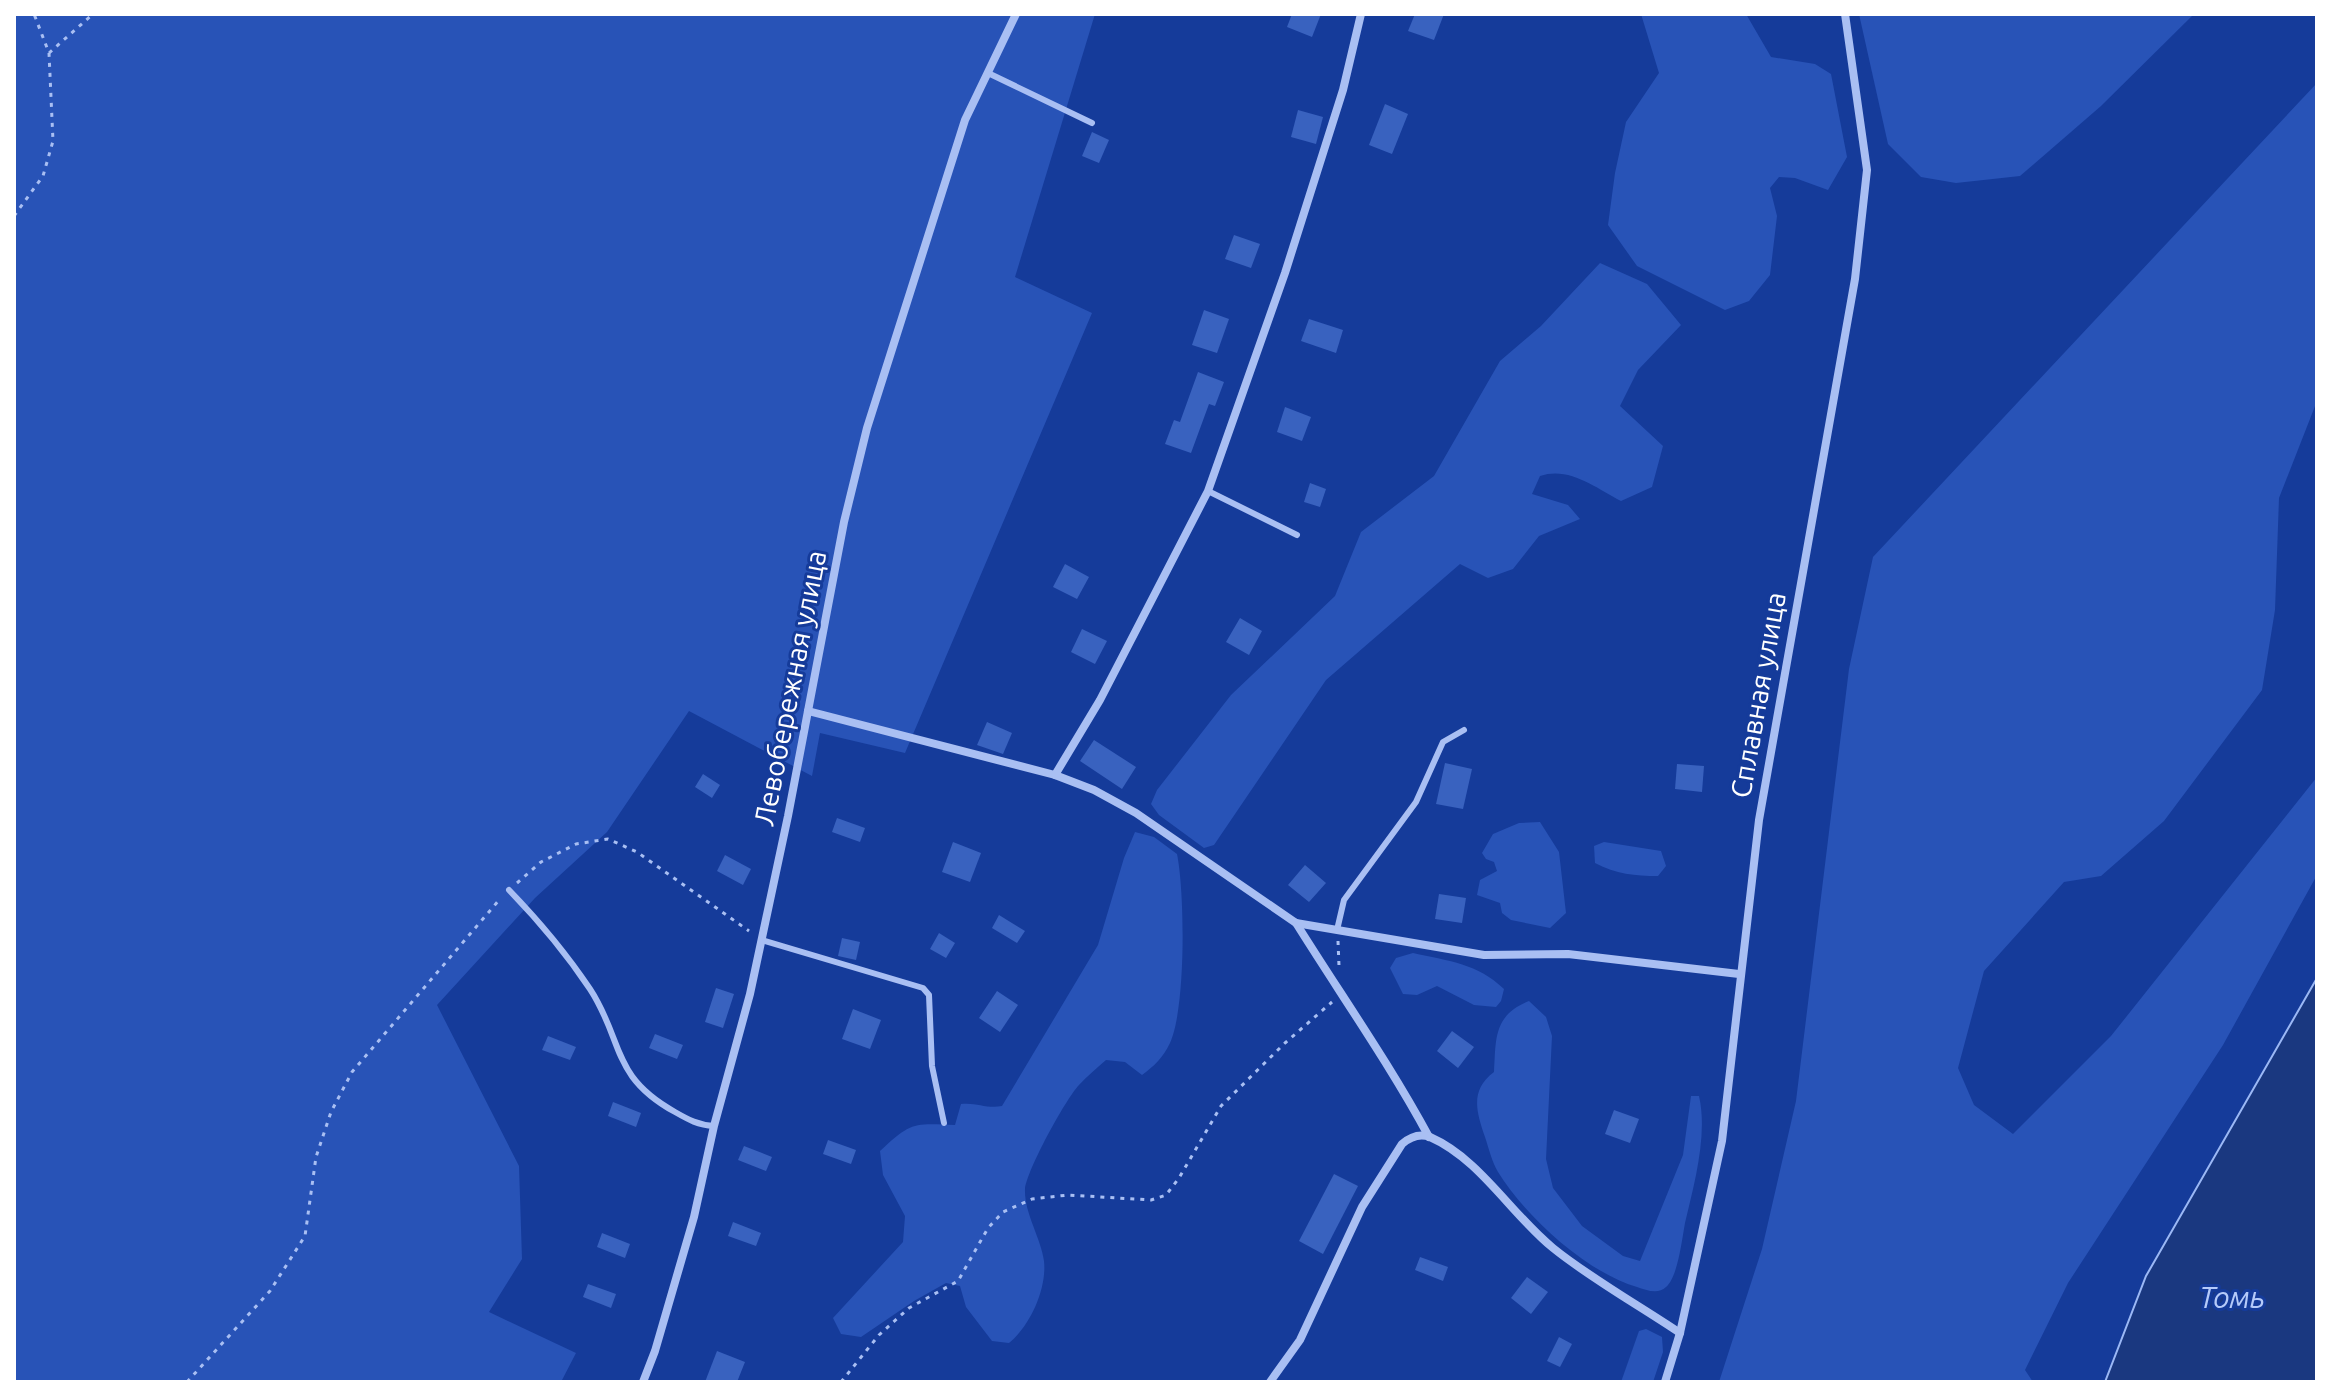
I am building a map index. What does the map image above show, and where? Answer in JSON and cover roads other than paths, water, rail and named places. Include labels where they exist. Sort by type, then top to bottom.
[{"type":"street","name":"Левобережная улица","points":[[643,1382],[694,1217],[762,940],[844,522],[867,428],[965,120],[1016,14]]},
{"type":"street","points":[[1055,775],[1100,700],[1208,491],[1285,273],[1343,90],[1361,14]]},
{"type":"street","name":"Сплавная улица","points":[[1665,1382],[1680,1333],[1722,1141],[1759,820],[1855,279],[1867,170],[1845,14]]},
{"type":"street","points":[[808,711],[1055,775],[1094,790],[1136,813],[1296,923],[1484,955],[1568,954],[1739,974]]},
{"type":"street","points":[[1296,923],[1340,995],[1381,1053],[1429,1137]]},
{"type":"street","points":[[1270,1382],[1300,1340],[1362,1207],[1402,1144],[1415,1136],[1429,1137],[1460,1156],[1552,1248],[1680,1333]]},
{"type":"lane","points":[[988,73],[1092,123]]},
{"type":"lane","points":[[1208,491],[1297,535]]},
{"type":"lane","points":[[1337,930],[1344,900],[1416,802],[1443,742],[1464,730]]},
{"type":"lane","points":[[509,890],[553,937],[593,993],[621,1060],[637,1085],[663,1106],[698,1125],[714,1126]]},
{"type":"lane","points":[[762,940],[923,988],[929,995],[932,1066],[944,1123]]},
{"type":"water","name":"Томь","points":[[2317,978],[2317,1382],[2105,1382],[2146,1276]]}]
